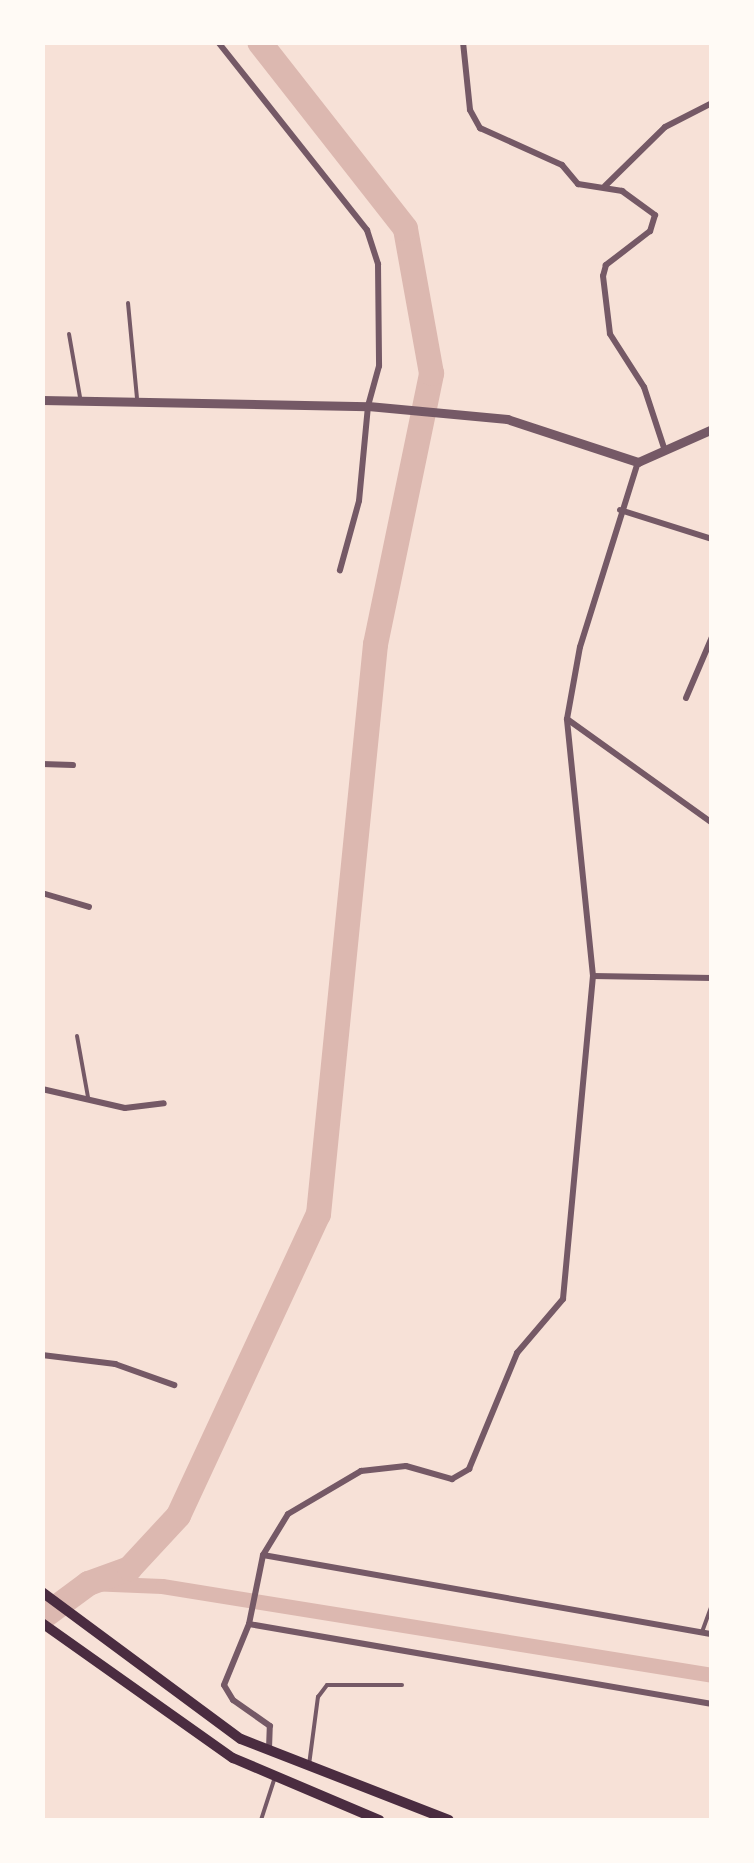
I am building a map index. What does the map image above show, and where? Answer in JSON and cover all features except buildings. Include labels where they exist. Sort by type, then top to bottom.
[{"type":"main road","points":[[42,1592],[202,1714],[268,1753],[449,1820]]},
{"type":"main road","points":[[42,1623],[190,1732],[274,1780],[379,1820]]},
{"type":"street","points":[[218,42],[367,230],[378,264],[383,334],[368,406],[359,501],[340,570]]},
{"type":"street","points":[[463,42],[470,110],[480,128],[562,165],[578,184],[622,191],[655,215],[650,231],[606,264],[602,276],[610,334],[644,386],[664,448]]},
{"type":"street","points":[[604,187],[665,127],[712,103]]},
{"type":"street","points":[[42,400],[368,406],[543,427],[638,462]]},
{"type":"street","points":[[268,1753],[270,1726],[224,1685],[250,1620],[263,1554],[288,1514],[361,1471],[406,1466],[452,1479],[475,1460],[517,1353],[563,1298],[592,976],[568,719],[573,674],[620,510],[638,462],[712,429]]},
{"type":"street","points":[[620,510],[712,539]]},
{"type":"street","points":[[686,698],[712,636]]},
{"type":"street","points":[[568,719],[712,823]]},
{"type":"street","points":[[42,764],[73,764]]},
{"type":"street","points":[[42,892],[89,907]]},
{"type":"street","points":[[592,976],[712,978]]},
{"type":"street","points":[[42,1089],[125,1108],[164,1103]]},
{"type":"street","points":[[42,1355],[115,1364],[174,1385]]},
{"type":"street","points":[[263,1554],[712,1634]]},
{"type":"street","points":[[250,1620],[712,1704]]},
{"type":"lane","points":[[128,302],[137,403]]},
{"type":"lane","points":[[69,334],[80,402]]},
{"type":"lane","points":[[77,1036],[88,1102]]},
{"type":"lane","points":[[702,1632],[712,1604]]},
{"type":"lane","points":[[308,1770],[318,1697],[327,1684],[402,1685]]},
{"type":"lane","points":[[262,1820],[274,1780]]},
{"type":"waterway","points":[[42,1617],[88,1583],[129,1568],[178,1515],[318,1214],[375,644],[431,373],[405,228],[259,42]]},
{"type":"waterway","points":[[88,1583],[162,1586],[712,1675]]}]
